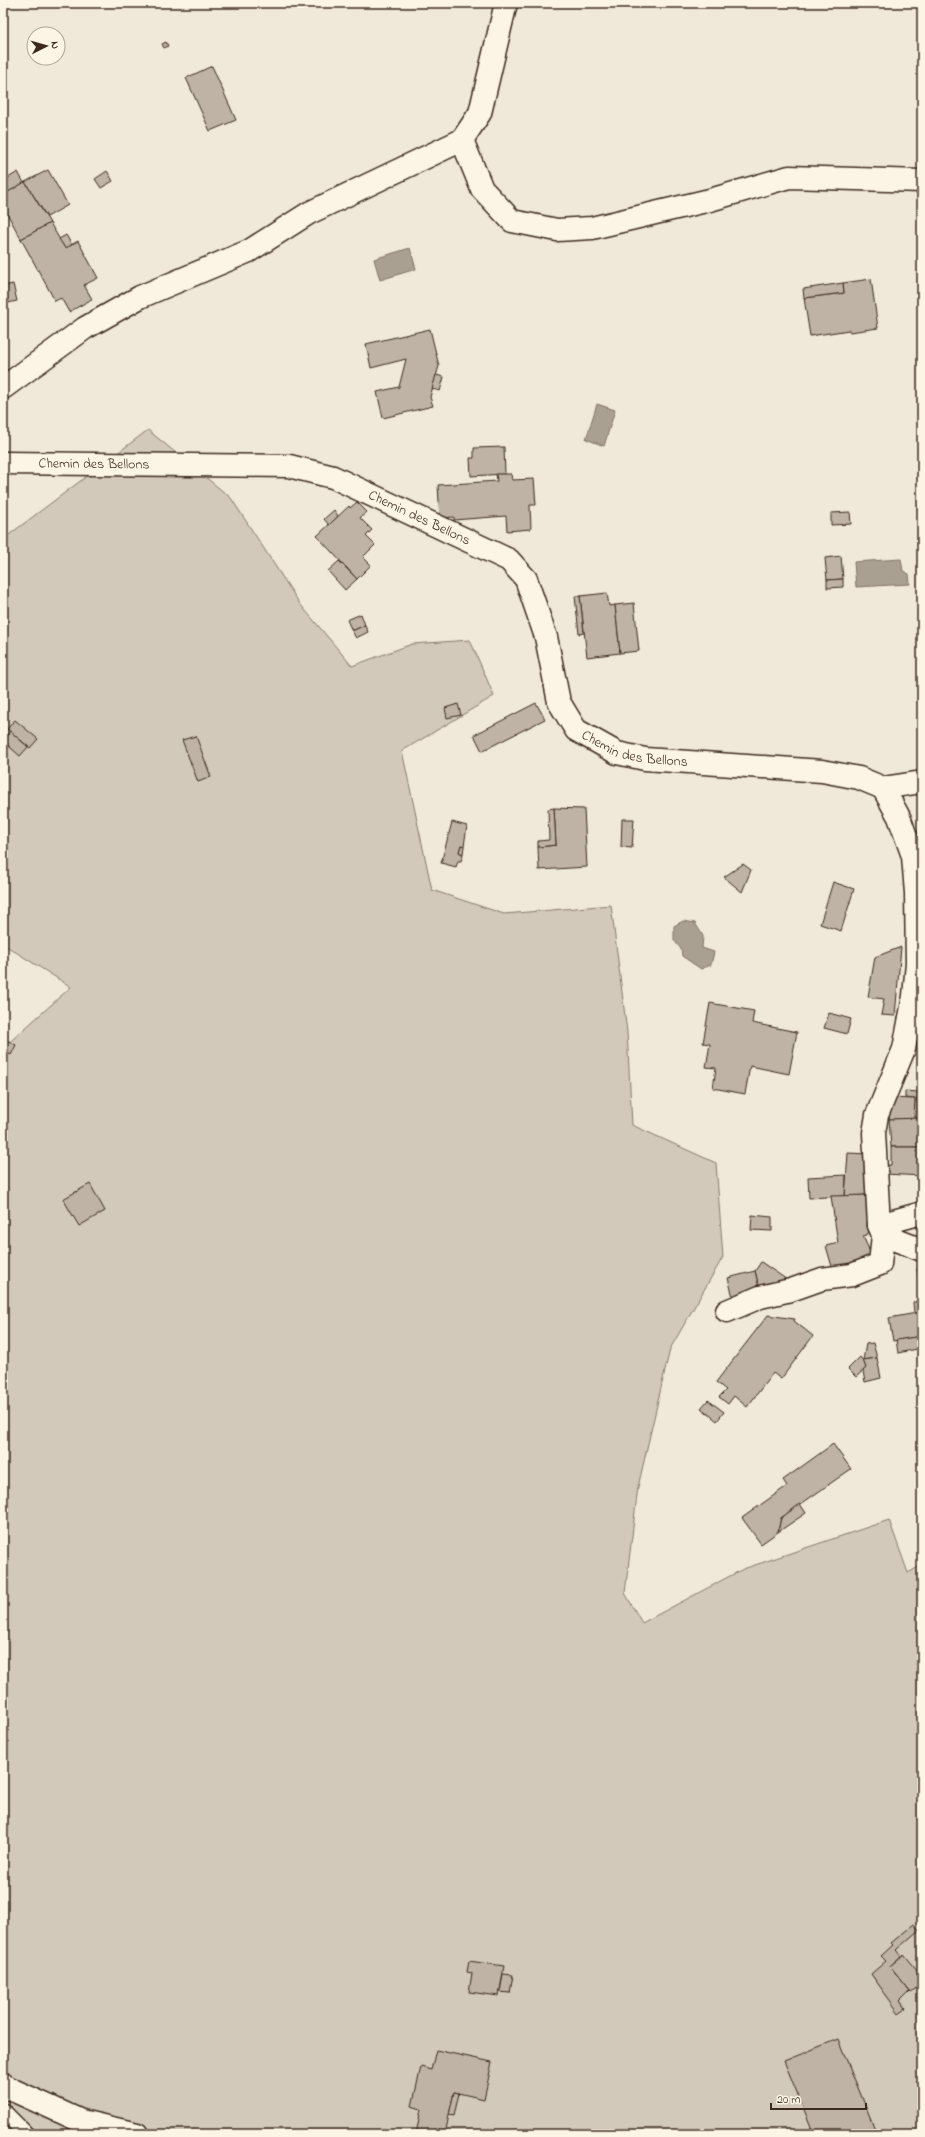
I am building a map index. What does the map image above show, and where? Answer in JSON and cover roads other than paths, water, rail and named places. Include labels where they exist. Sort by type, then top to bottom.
[{"type":"street","points":[[3,388],[85,328],[140,297],[249,251],[309,213],[462,140],[480,112],[506,3]]},
{"type":"street","points":[[462,140],[482,189],[512,221],[557,230],[592,228],[614,223],[710,200],[789,177],[922,181]]},
{"type":"street","name":"Chemin des Bellons","points":[[3,463],[289,466],[333,477],[509,560],[526,579],[546,637],[559,702],[576,730],[603,746],[617,753],[645,759],[822,771],[859,778],[883,788]]},
{"type":"street","points":[[727,1311],[760,1297],[791,1290],[822,1279],[852,1274],[880,1264],[881,1230],[874,1133],[877,1115],[904,1049],[914,996],[917,963],[916,893],[912,856],[899,817],[883,788],[922,782]]},
{"type":"street","points":[[881,1230],[922,1213]]},
{"type":"street","points":[[881,1230],[922,1250]]},
{"type":"street","points":[[3,2084],[6,2087],[81,2121],[137,2134]]},
{"type":"lane","points":[[3,2111],[26,2134]]}]
